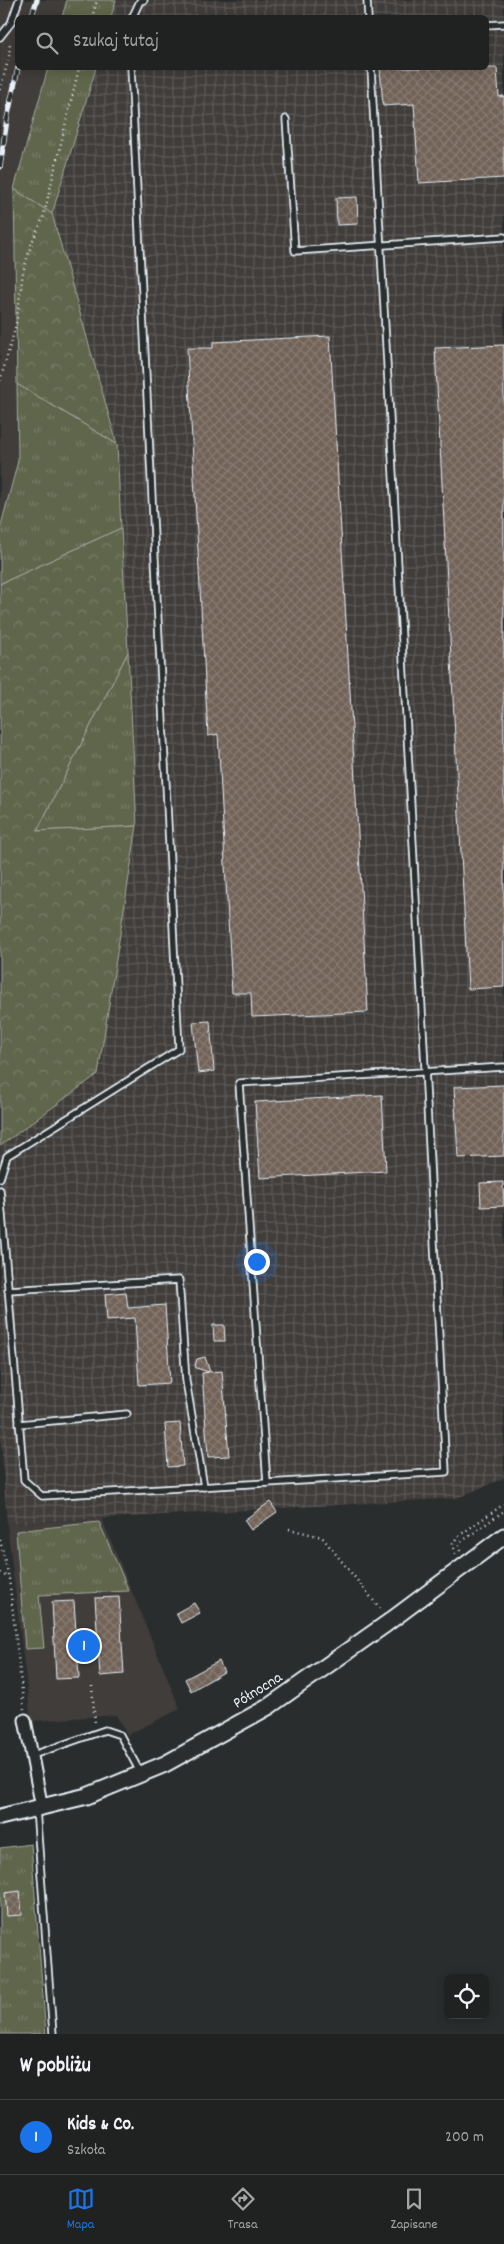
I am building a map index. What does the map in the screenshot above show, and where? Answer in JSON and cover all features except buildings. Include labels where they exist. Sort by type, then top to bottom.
[{"type":"street","name":"Północna","points":[[0,1818],[87,1796],[141,1774],[165,1764],[268,1707],[390,1621],[461,1560],[504,1536]]},
{"type":"street","points":[[25,1720],[33,1755],[39,1808]]},
{"type":"lane","points":[[0,37],[11,23],[19,0]]},
{"type":"lane","points":[[133,15],[140,1],[144,0]]},
{"type":"lane","points":[[367,0],[368,15]]},
{"type":"lane","points":[[489,25],[504,24]]},
{"type":"lane","points":[[0,1178],[7,1156],[179,1049],[131,70]]},
{"type":"lane","points":[[0,1190],[24,1480],[42,1496],[446,1472],[371,70]]},
{"type":"lane","points":[[286,119],[295,251],[504,237]]},
{"type":"lane","points":[[267,1483],[239,1083],[504,1067]]},
{"type":"lane","points":[[8,1290],[179,1280],[186,1382],[204,1487]]},
{"type":"lane","points":[[19,1424],[126,1414]]},
{"type":"lane","points":[[33,1755],[105,1730],[120,1735],[141,1774]]},
{"type":"lane","points":[[39,1808],[53,2034]]},
{"type":"path","points":[[93,15],[97,0]]},
{"type":"path","points":[[0,90],[8,57],[11,23]]},
{"type":"path","points":[[0,380],[16,325],[22,272],[32,242],[43,218],[78,70]]},
{"type":"path","points":[[461,1560],[454,1544],[457,1537],[504,1504]]},
{"type":"path","points":[[461,1560],[461,1542],[504,1511]]},
{"type":"path","points":[[289,1529],[322,1537],[390,1621]]},
{"type":"path","points":[[0,1540],[9,1578],[25,1720]]},
{"type":"path","points":[[0,1573],[9,1578]]},
{"type":"path","points":[[92,1686],[96,1733]]},
{"type":"shaded area","points":[[0,0],[67,0],[63,15],[15,15],[15,70],[47,70],[14,189],[18,461],[0,529]]},
{"type":"shaded area","points":[[116,0],[504,0],[504,1478],[457,1498],[7,1524],[0,1426],[0,1146],[98,1074],[137,826],[117,444],[52,214],[95,70],[489,70],[489,15],[112,15]]},
{"type":"shaded area","points":[[102,1519],[180,1709],[127,1735],[116,1715],[31,1721],[7,1524]]},
{"type":"green space","points":[[67,0],[116,0],[112,15],[63,15]]},
{"type":"green space","points":[[47,70],[95,70],[52,214],[14,189]]},
{"type":"green space","points":[[14,189],[52,214],[117,444],[17,384]]},
{"type":"green space","points":[[17,384],[117,444],[121,528],[0,584],[0,529],[18,461]]},
{"type":"green space","points":[[121,528],[128,652],[37,831],[137,826],[98,1074],[0,1146],[0,584]]},
{"type":"green space","points":[[128,652],[137,826],[37,831]]},
{"type":"green space","points":[[99,1522],[129,1591],[39,1595],[44,1648],[25,1649],[16,1531]]},
{"type":"green space","points":[[31,1844],[46,2034],[0,2034],[0,1848]]},
{"type":"railway","points":[[32,15],[37,0]]},
{"type":"railway","points":[[0,167],[7,119],[18,70]]},
{"type":"place","name":"Kids & Co.","points":[[84,1646]]}]
